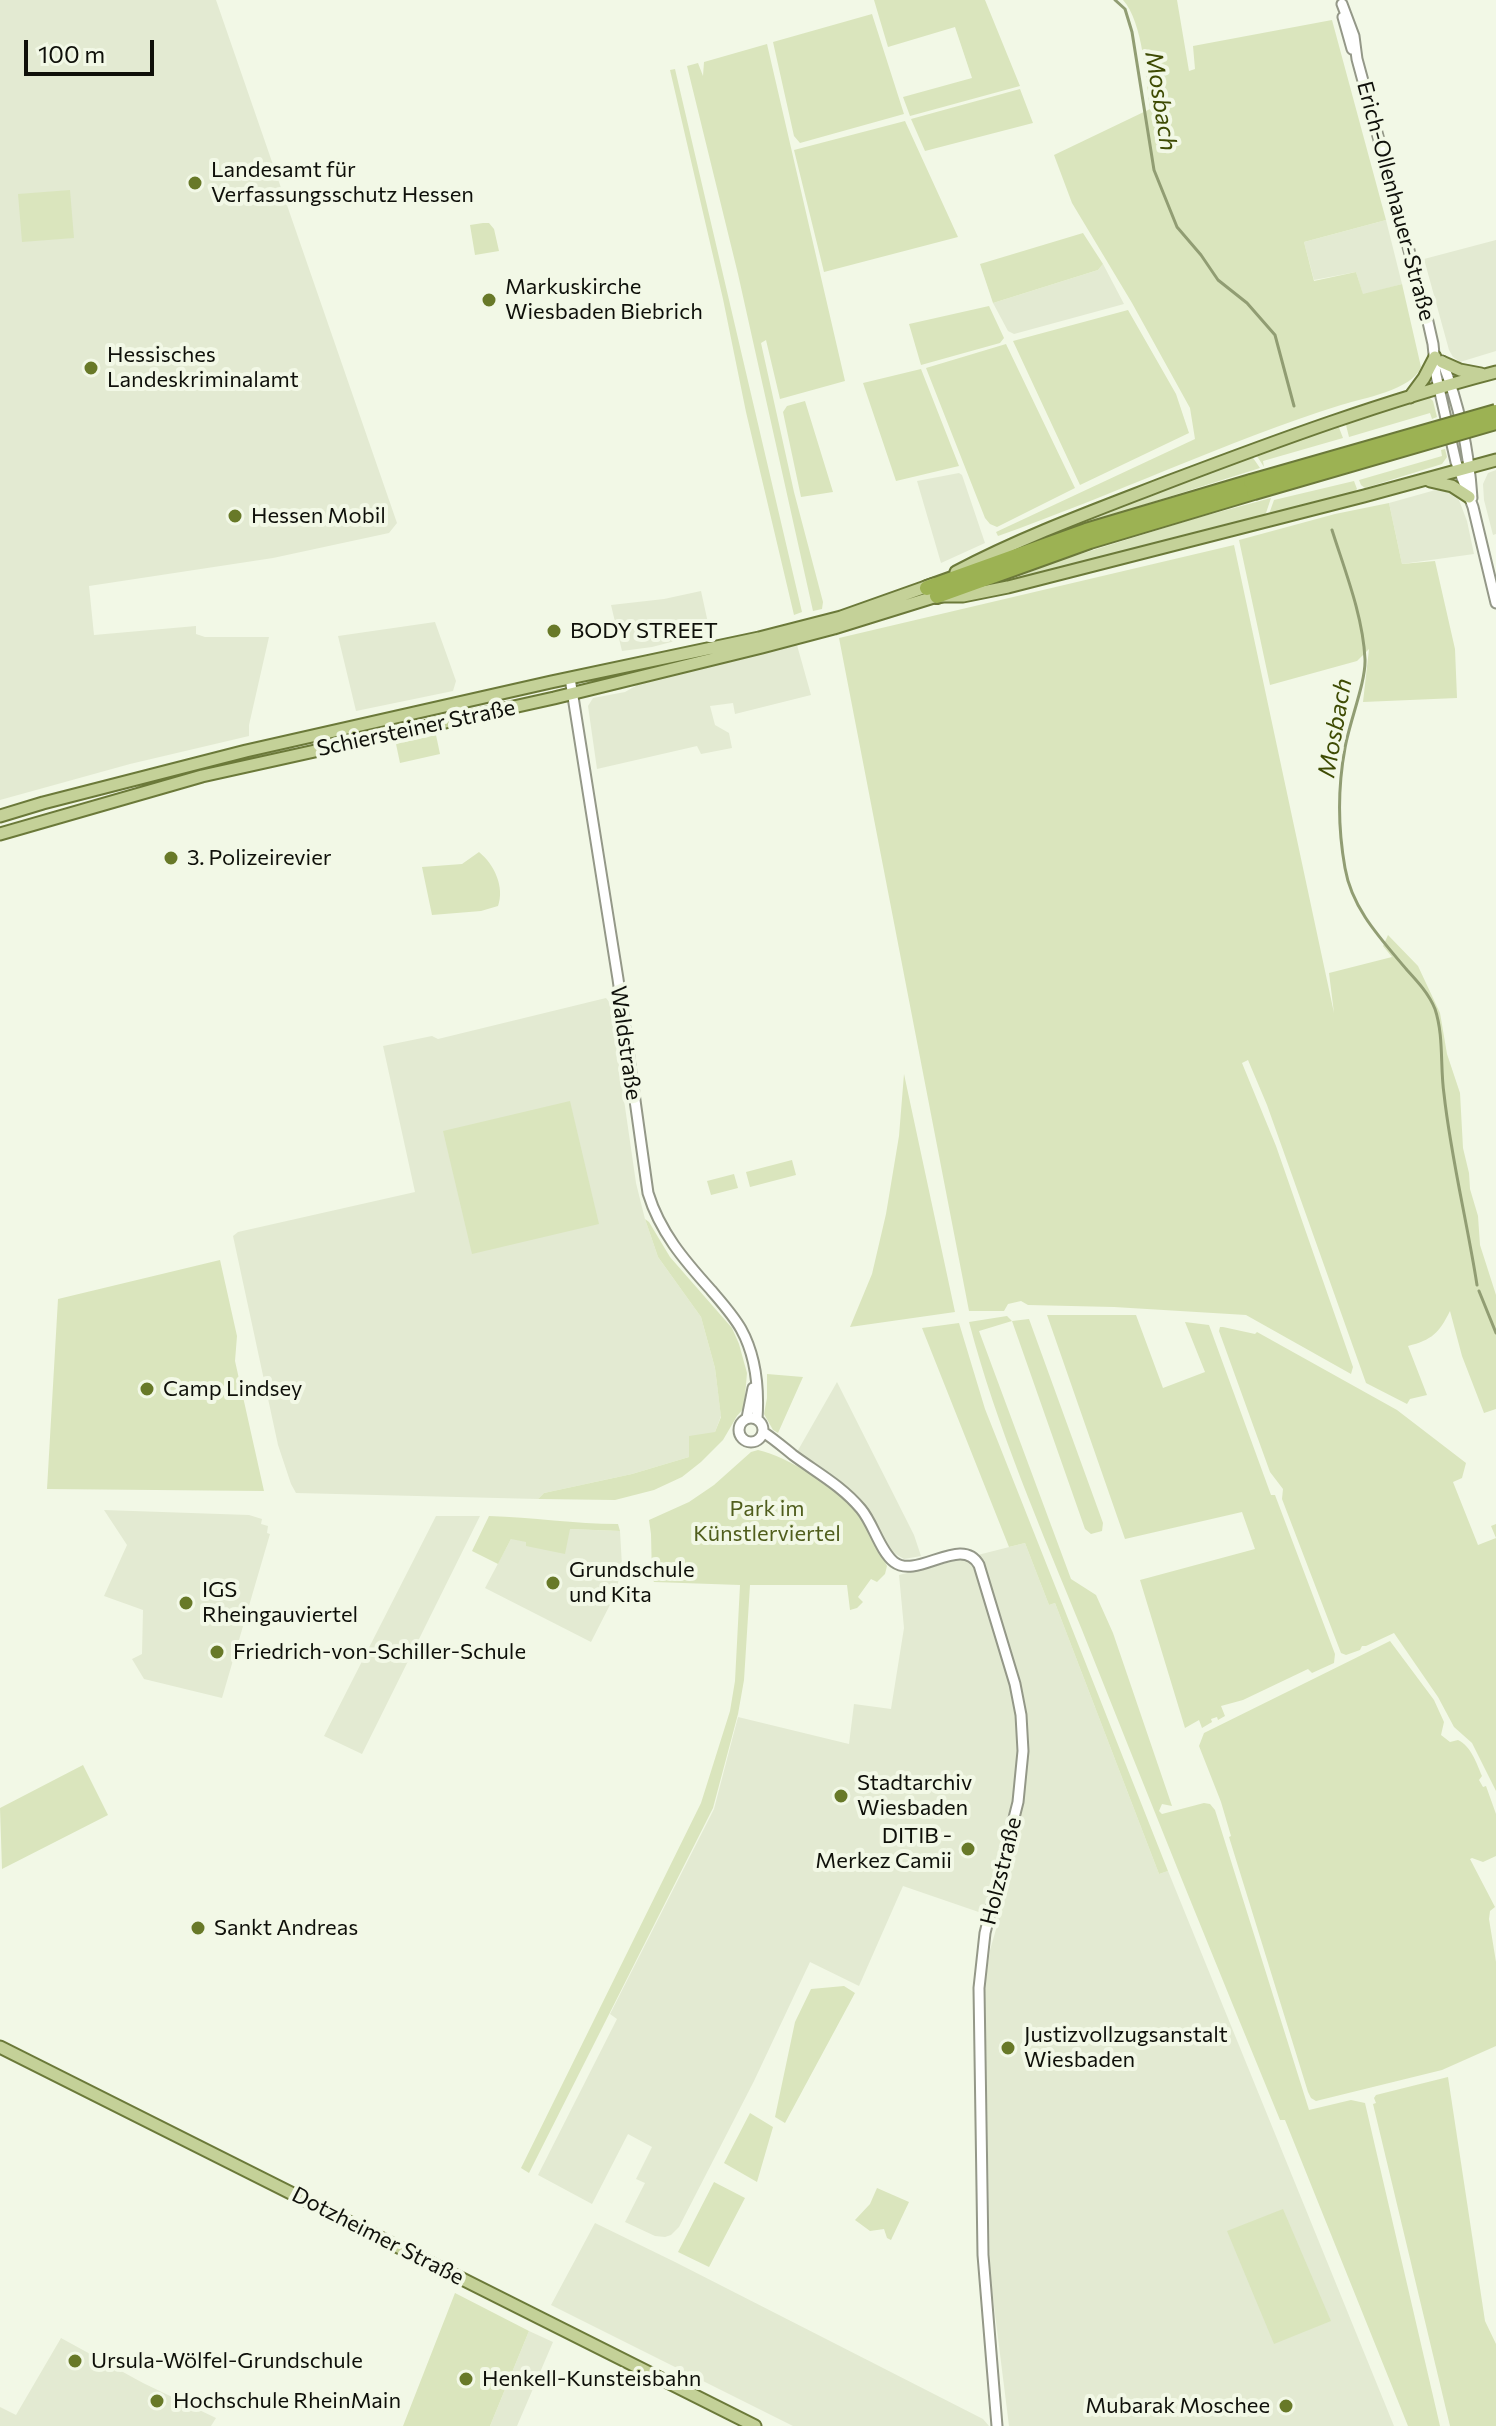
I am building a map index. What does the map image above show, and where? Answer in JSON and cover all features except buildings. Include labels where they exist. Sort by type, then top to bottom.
[{"type":"highway","points":[[932,592],[991,578],[1252,487],[1496,412]]},
{"type":"highway","points":[[932,592],[1036,549],[1153,510],[1496,422]]},
{"type":"main road","points":[[1410,397],[1439,360],[1460,370],[1491,374]]},
{"type":"main road","points":[[832,624],[932,592],[996,551],[1252,450],[1410,397],[1491,374]]},
{"type":"main road","points":[[932,592],[963,596],[1008,587],[1496,460]]},
{"type":"main road","points":[[1417,481],[1452,486],[1471,502]]},
{"type":"main road","name":"Schiersteiner Straße","points":[[0,816],[246,751],[570,678],[832,624]]},
{"type":"main road","name":"Schiersteiner Straße","points":[[0,834],[202,776],[573,693],[832,624]]},
{"type":"main road","name":"Dotzheimer Straße","points":[[0,2047],[755,2426]]},
{"type":"street","name":"Erich-Ollenhauer-Straße","points":[[1341,2],[1354,36],[1357,59],[1439,360],[1496,603]]},
{"type":"street","name":"Waldstraße","points":[[570,678],[648,1193],[661,1227],[673,1246],[740,1327],[752,1354],[755,1377],[752,1419]]},
{"type":"street","points":[[752,1419],[762,1424],[760,1436],[748,1442],[739,1435],[740,1424],[752,1419]]},
{"type":"street","name":"Holzstraße","points":[[760,1436],[792,1454],[858,1506],[896,1563],[909,1566],[962,1553],[974,1558],[979,1564],[1015,1684],[1022,1731],[1020,1786],[985,1933],[979,1988],[983,2255],[997,2426]]},
{"type":"shaded area","points":[[0,0],[216,0],[397,523],[389,533],[273,558],[89,586],[94,635],[196,626],[196,634],[205,637],[269,637],[249,736],[130,764],[0,800]]},
{"type":"shaded area","points":[[1386,220],[1402,284],[1363,295],[1356,272],[1314,280],[1304,242]]},
{"type":"shaded area","points":[[1496,240],[1496,351],[1460,362],[1449,350],[1424,259]]},
{"type":"shaded area","points":[[1103,264],[1124,304],[1014,334],[1008,331],[993,303],[1098,270]]},
{"type":"shaded area","points":[[1496,470],[1496,534],[1493,535],[1483,484],[1488,473]]},
{"type":"shaded area","points":[[959,473],[985,543],[941,563],[917,481]]},
{"type":"shaded area","points":[[1439,489],[1452,492],[1459,500],[1474,554],[1402,564],[1389,503]]},
{"type":"shaded area","points":[[701,591],[710,632],[652,647],[622,651],[611,605]]},
{"type":"shaded area","points":[[435,622],[456,681],[453,691],[356,711],[338,636]]},
{"type":"shaded area","points":[[797,645],[811,695],[735,714],[733,703],[710,706],[715,725],[729,733],[732,748],[701,754],[697,746],[597,769],[588,706],[593,698]]},
{"type":"shaded area","points":[[606,998],[610,1003],[636,1183],[645,1219],[658,1257],[701,1317],[715,1368],[721,1416],[715,1432],[689,1457],[632,1474],[544,1493],[538,1499],[296,1493],[278,1445],[233,1236],[238,1232],[415,1192],[383,1046],[432,1036],[438,1039]]},
{"type":"shaded area","points":[[837,1382],[914,1535],[921,1556],[904,1559],[887,1549],[840,1483],[797,1452]]},
{"type":"shaded area","name":"IGS Rheingauviertel","points":[[104,1510],[249,1515],[262,1519],[261,1524],[268,1526],[267,1533],[270,1534],[222,1698],[144,1679],[132,1659],[142,1654],[143,1610],[104,1596],[127,1545]]},
{"type":"shaded area","points":[[436,1516],[480,1516],[362,1754],[324,1736]]},
{"type":"shaded area","name":"Grundschule und Kita","points":[[569,1529],[620,1531],[622,1566],[615,1595],[591,1642],[485,1588],[511,1539]]},
{"type":"shaded area","points":[[1025,1543],[1049,1605],[1055,1603],[1159,1874],[1168,1871],[1394,2426],[1009,2426],[990,2274],[985,1985],[999,1919],[903,1886],[859,1986],[810,1962],[754,2081],[679,2227],[671,2235],[655,2236],[625,2222],[645,2183],[636,2179],[652,2147],[628,2134],[592,2204],[538,2175],[617,2019],[610,2014],[714,1809],[738,1717],[849,1744],[854,1704],[891,1709],[904,1628],[899,1575]]},
{"type":"shaded area","points":[[595,2223],[983,2419],[989,2426],[793,2426],[551,2305]]},
{"type":"shaded area","points":[[529,2331],[553,2342],[517,2426],[490,2426]]},
{"type":"shaded area","name":"Ursula-Wölfel-Grundschule","points":[[61,2338],[216,2418],[211,2426],[0,2426],[0,2407],[16,2415]]},
{"type":"green space","points":[[874,0],[985,0],[1020,86],[910,116],[903,97],[972,78],[955,27],[888,47]]},
{"type":"green space","points":[[1123,0],[1177,0],[1189,71],[1195,69],[1193,46],[1332,20],[1386,220],[1304,242],[1314,281],[1356,272],[1363,294],[1402,284],[1421,367],[1408,382],[1386,392],[1254,435],[998,536],[996,532],[1195,439],[1190,408],[1072,203],[1054,155],[1150,109],[1139,37],[1130,10]]},
{"type":"green space","points":[[872,14],[904,114],[800,143],[794,136],[773,42]]},
{"type":"green space","points":[[767,44],[845,381],[780,399],[766,340],[761,343],[794,492],[823,602],[822,609],[813,611],[738,274],[687,66],[698,63],[703,76],[704,62]]},
{"type":"green space","points":[[675,69],[802,612],[794,615],[670,70]]},
{"type":"green space","points":[[1020,89],[1033,123],[925,151],[911,119]]},
{"type":"green space","points":[[905,121],[958,237],[824,272],[794,150]]},
{"type":"green space","points":[[70,190],[74,238],[22,242],[18,194]]},
{"type":"green space","points":[[489,223],[494,229],[499,251],[475,255],[470,225]]},
{"type":"green space","points":[[1083,233],[1103,264],[1098,270],[993,303],[980,264]]},
{"type":"green space","points":[[989,306],[1004,338],[1000,343],[921,365],[909,324]]},
{"type":"green space","points":[[1128,310],[1176,394],[1189,433],[1080,485],[1013,341]]},
{"type":"green space","points":[[1006,344],[1075,488],[997,527],[985,518],[926,368]]},
{"type":"green space","points":[[921,369],[959,466],[896,481],[863,383]]},
{"type":"green space","points":[[1428,396],[1433,401],[1437,417],[1432,419],[1430,413],[1349,437],[1348,422]]},
{"type":"green space","points":[[805,401],[833,492],[801,497],[783,412],[787,406]]},
{"type":"green space","points":[[1338,425],[1343,438],[1263,461],[1264,467],[1255,453]]},
{"type":"green space","points":[[1445,449],[1447,457],[1442,464],[1365,488],[1359,480],[1442,456],[1441,450]]},
{"type":"green space","points":[[1251,455],[1260,468],[1036,539],[1111,507]]},
{"type":"green space","points":[[1354,481],[1357,489],[1354,493],[1269,514],[1274,500]]},
{"type":"green space","points":[[1271,498],[1266,513],[1261,517],[997,585],[1058,561]]},
{"type":"green space","points":[[1389,503],[1402,564],[1435,561],[1455,649],[1457,698],[1363,702],[1369,649],[1357,661],[1270,685],[1239,540]]},
{"type":"green space","points":[[1234,545],[1334,1013],[1329,973],[1392,957],[1383,946],[1388,935],[1418,966],[1440,1013],[1447,1054],[1460,1093],[1463,1148],[1478,1216],[1480,1245],[1496,1295],[1496,1409],[1484,1413],[1462,1356],[1450,1311],[1434,1334],[1408,1346],[1427,1395],[1410,1399],[1407,1404],[1366,1383],[1267,1105],[1248,1060],[1242,1063],[1276,1146],[1353,1367],[1351,1374],[1246,1315],[1028,1305],[1021,1301],[1008,1304],[1004,1311],[969,1311],[839,638]]},
{"type":"green space","points":[[436,735],[440,754],[400,763],[396,744]]},
{"type":"green space","points":[[479,852],[497,876],[500,891],[498,906],[481,911],[432,915],[422,867],[462,864]]},
{"type":"green space","points":[[904,1074],[955,1312],[850,1327],[872,1274],[886,1214],[899,1136]]},
{"type":"green space","points":[[570,1101],[599,1224],[472,1254],[443,1131]]},
{"type":"green space","points":[[792,1160],[796,1175],[750,1187],[746,1172]]},
{"type":"green space","points":[[734,1174],[738,1188],[711,1195],[707,1181]]},
{"type":"green space","points":[[645,1219],[670,1257],[732,1328],[747,1373],[744,1408],[723,1440],[701,1462],[682,1477],[654,1490],[615,1500],[538,1499],[544,1493],[632,1474],[689,1457],[689,1436],[715,1432],[721,1417],[715,1368],[701,1317],[658,1257]]},
{"type":"green space","name":"Camp Lindsey","points":[[220,1260],[237,1336],[235,1361],[264,1491],[47,1489],[58,1299]]},
{"type":"green space","points":[[1047,1315],[1136,1315],[1163,1388],[1205,1372],[1185,1322],[1209,1325],[1271,1495],[1275,1495],[1335,1654],[1334,1663],[1312,1673],[1308,1669],[1243,1700],[1221,1706],[1225,1716],[1218,1720],[1217,1717],[1211,1719],[1212,1722],[1202,1728],[1199,1720],[1185,1728],[1140,1580],[1255,1549],[1242,1512],[1125,1539]]},
{"type":"green space","points":[[1007,1316],[1012,1321],[979,1331],[1071,1579],[1096,1595],[1113,1633],[1172,1806],[1162,1804],[1159,1811],[1162,1814],[1204,1803],[1215,1810],[1309,2110],[1351,2100],[1365,2103],[1440,2426],[1408,2426],[1285,2120],[1280,2120],[1230,1998],[1021,1478],[969,1322]]},
{"type":"green space","points":[[1029,1319],[1103,1523],[1102,1531],[1091,1534],[1085,1529],[1012,1321]]},
{"type":"green space","points":[[959,1323],[985,1409],[1168,1871],[1159,1874],[1055,1603],[1049,1605],[1025,1543],[1009,1547],[922,1328]]},
{"type":"green space","points":[[1220,1327],[1257,1332],[1397,1410],[1466,1463],[1462,1478],[1453,1482],[1478,1545],[1496,1538],[1496,1791],[1472,1743],[1454,1727],[1438,1697],[1394,1633],[1362,1646],[1360,1650],[1346,1655],[1341,1653],[1282,1499],[1283,1489],[1270,1472],[1219,1331]]},
{"type":"green space","points":[[767,1374],[803,1377],[778,1433],[764,1414]]},
{"type":"green space","name":"Park im Künstlerviertel","points":[[758,1450],[797,1466],[849,1503],[874,1538],[887,1566],[885,1574],[877,1582],[871,1579],[858,1597],[863,1602],[850,1610],[847,1585],[750,1585],[744,1680],[713,1808],[529,2173],[521,2168],[701,1803],[730,1711],[735,1681],[740,1585],[654,1582],[649,1520],[689,1502],[714,1485],[751,1452]]},
{"type":"green space","points":[[489,1516],[618,1524],[620,1531],[570,1529],[565,1554],[526,1546],[526,1542],[511,1539],[498,1564],[472,1551]]},
{"type":"green space","points":[[1390,1641],[1434,1700],[1444,1722],[1441,1735],[1450,1742],[1458,1740],[1467,1746],[1496,1814],[1496,1856],[1483,1862],[1470,1859],[1495,1907],[1490,1911],[1489,1919],[1496,1962],[1496,2046],[1442,2070],[1316,2101],[1308,2092],[1221,1802],[1199,1746],[1204,1733]]},
{"type":"green space","points":[[83,1765],[108,1815],[2,1869],[0,1808]]},
{"type":"green space","points":[[844,1986],[855,1993],[785,2123],[775,2117],[795,2022],[811,1989]]},
{"type":"green space","points":[[1448,2077],[1485,2321],[1496,2344],[1496,2426],[1450,2426],[1373,2104],[1376,2103],[1376,2095]]},
{"type":"green space","points":[[750,2113],[773,2127],[757,2182],[724,2163]]},
{"type":"green space","points":[[714,2182],[745,2198],[709,2267],[678,2252]]},
{"type":"green space","points":[[877,2188],[909,2202],[891,2240],[884,2229],[870,2231],[855,2220],[870,2204]]},
{"type":"green space","points":[[1283,2209],[1331,2321],[1274,2344],[1227,2231]]},
{"type":"green space","name":"Henkell-Kunsteisbahn","points":[[455,2293],[529,2331],[490,2426],[403,2426]]},
{"type":"waterway","name":"Mosbach","points":[[1115,0],[1125,9],[1132,32],[1154,170],[1177,227],[1218,280],[1247,303],[1275,335],[1294,406]]},
{"type":"waterway","name":"Mosbach","points":[[1332,530],[1357,610],[1365,659],[1341,777],[1340,823],[1345,868],[1354,897],[1369,923],[1423,988],[1435,1009],[1440,1030],[1447,1118],[1477,1285]]},
{"type":"waterway","points":[[1479,1291],[1496,1333]]},
{"type":"place","name":"Landesamt für Verfassungsschutz Hessen","points":[[195,183]]},
{"type":"place","name":"Markuskirche Wiesbaden Biebrich","points":[[489,300]]},
{"type":"place","name":"Hessisches Landeskriminalamt","points":[[91,368]]},
{"type":"place","name":"Hessen Mobil","points":[[235,516]]},
{"type":"place","name":"BODY STREET","points":[[554,631]]},
{"type":"place","name":"3. Polizeirevier","points":[[171,858]]},
{"type":"place","name":"Camp Lindsey","points":[[147,1389]]},
{"type":"place","name":"Grundschule und Kita","points":[[553,1583]]},
{"type":"place","name":"IGS Rheingauviertel","points":[[186,1603]]},
{"type":"place","name":"Friedrich-von-Schiller-Schule","points":[[217,1652]]},
{"type":"place","name":"Stadtarchiv Wiesbaden","points":[[841,1796]]},
{"type":"place","name":"DITIB - Merkez Camii","points":[[968,1849]]},
{"type":"place","name":"Sankt Andreas","points":[[198,1928]]},
{"type":"place","name":"Justizvollzugsanstalt Wiesbaden","points":[[1008,2048]]},
{"type":"place","name":"Ursula-Wölfel-Grundschule","points":[[75,2361]]},
{"type":"place","name":"Henkell-Kunsteisbahn","points":[[466,2379]]},
{"type":"place","name":"Hochschule RheinMain","points":[[157,2401]]},
{"type":"place","name":"Mubarak Moschee","points":[[1286,2406]]}]
